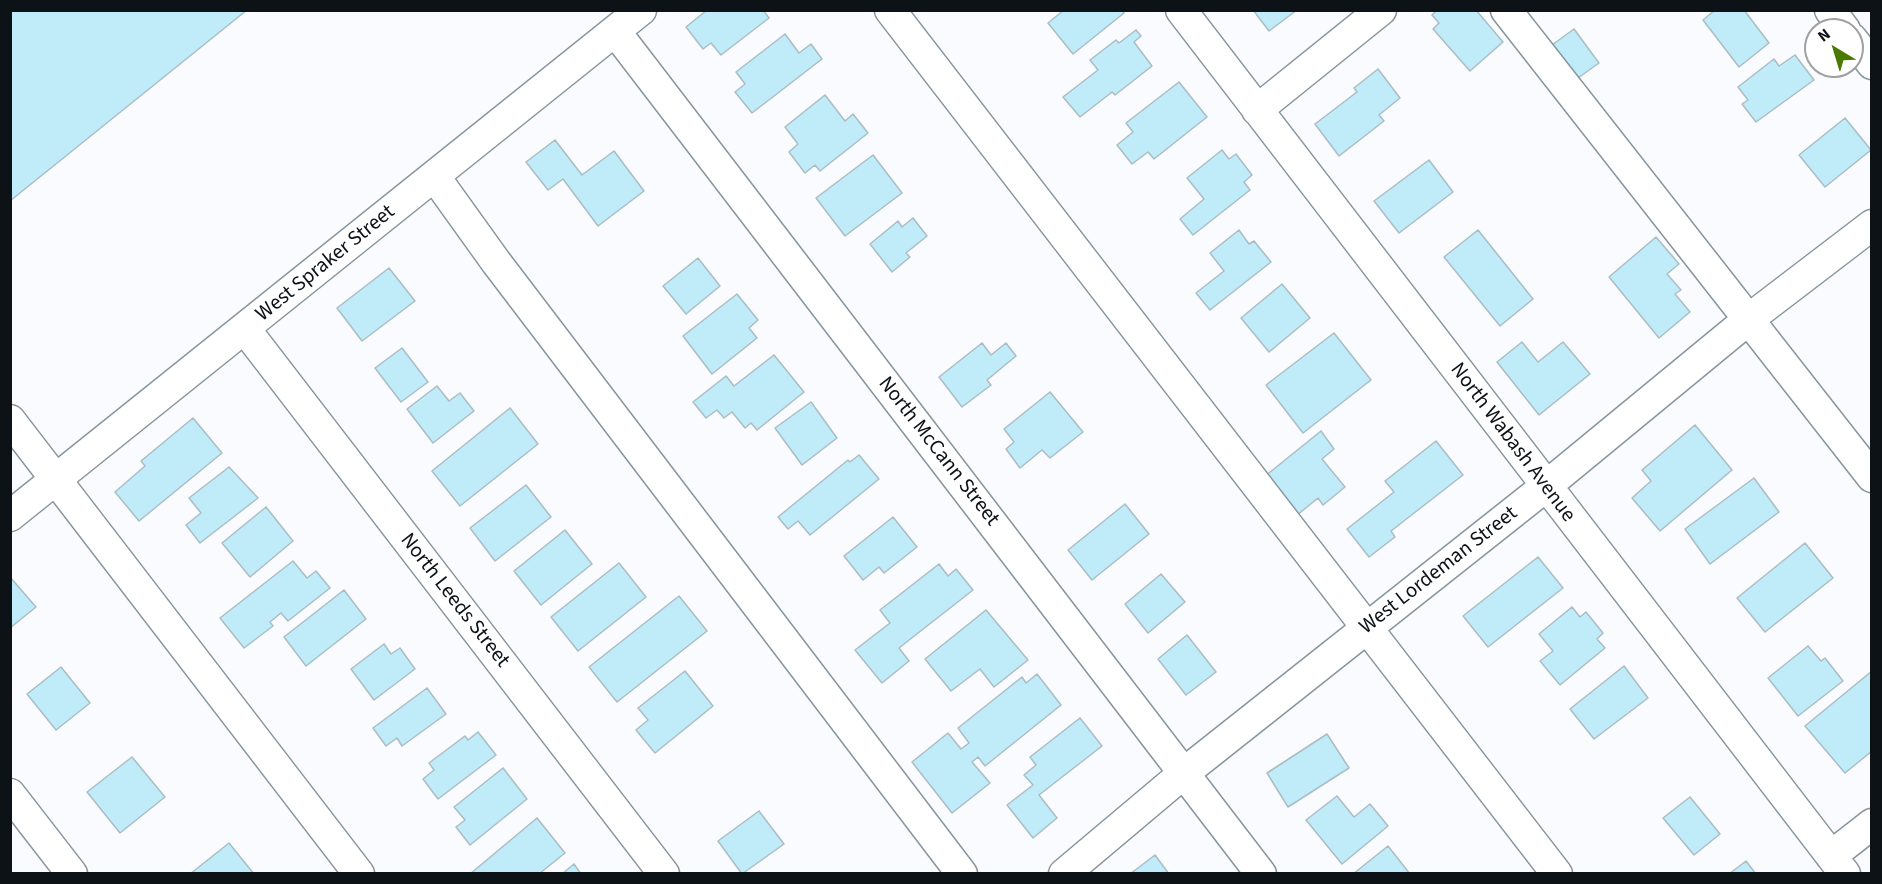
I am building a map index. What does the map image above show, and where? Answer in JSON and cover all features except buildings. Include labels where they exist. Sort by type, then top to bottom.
[{"type":"street","name":"West Spraker Street","points":[[10,516],[435,177],[640,10]]},
{"type":"street","points":[[890,10],[1557,873]]},
{"type":"street","name":"North Wabash Avenue","points":[[1181,10],[1545,487],[1838,865]]},
{"type":"street","points":[[1257,110],[1381,10]]},
{"type":"street","points":[[1506,10],[1872,477]]},
{"type":"street","name":"North McCann Street","points":[[615,31],[1261,873]]},
{"type":"street","points":[[435,177],[496,262],[962,873]]},
{"type":"street","name":"West Lordeman Street","points":[[1064,873],[1184,773],[1545,487],[1749,319],[1872,225]]},
{"type":"street","name":"North Leeds Street","points":[[244,329],[664,873]]},
{"type":"street","points":[[10,420],[359,873]]},
{"type":"street","points":[[10,794],[72,873]]},
{"type":"street","points":[[1838,865],[1872,824]]}]
